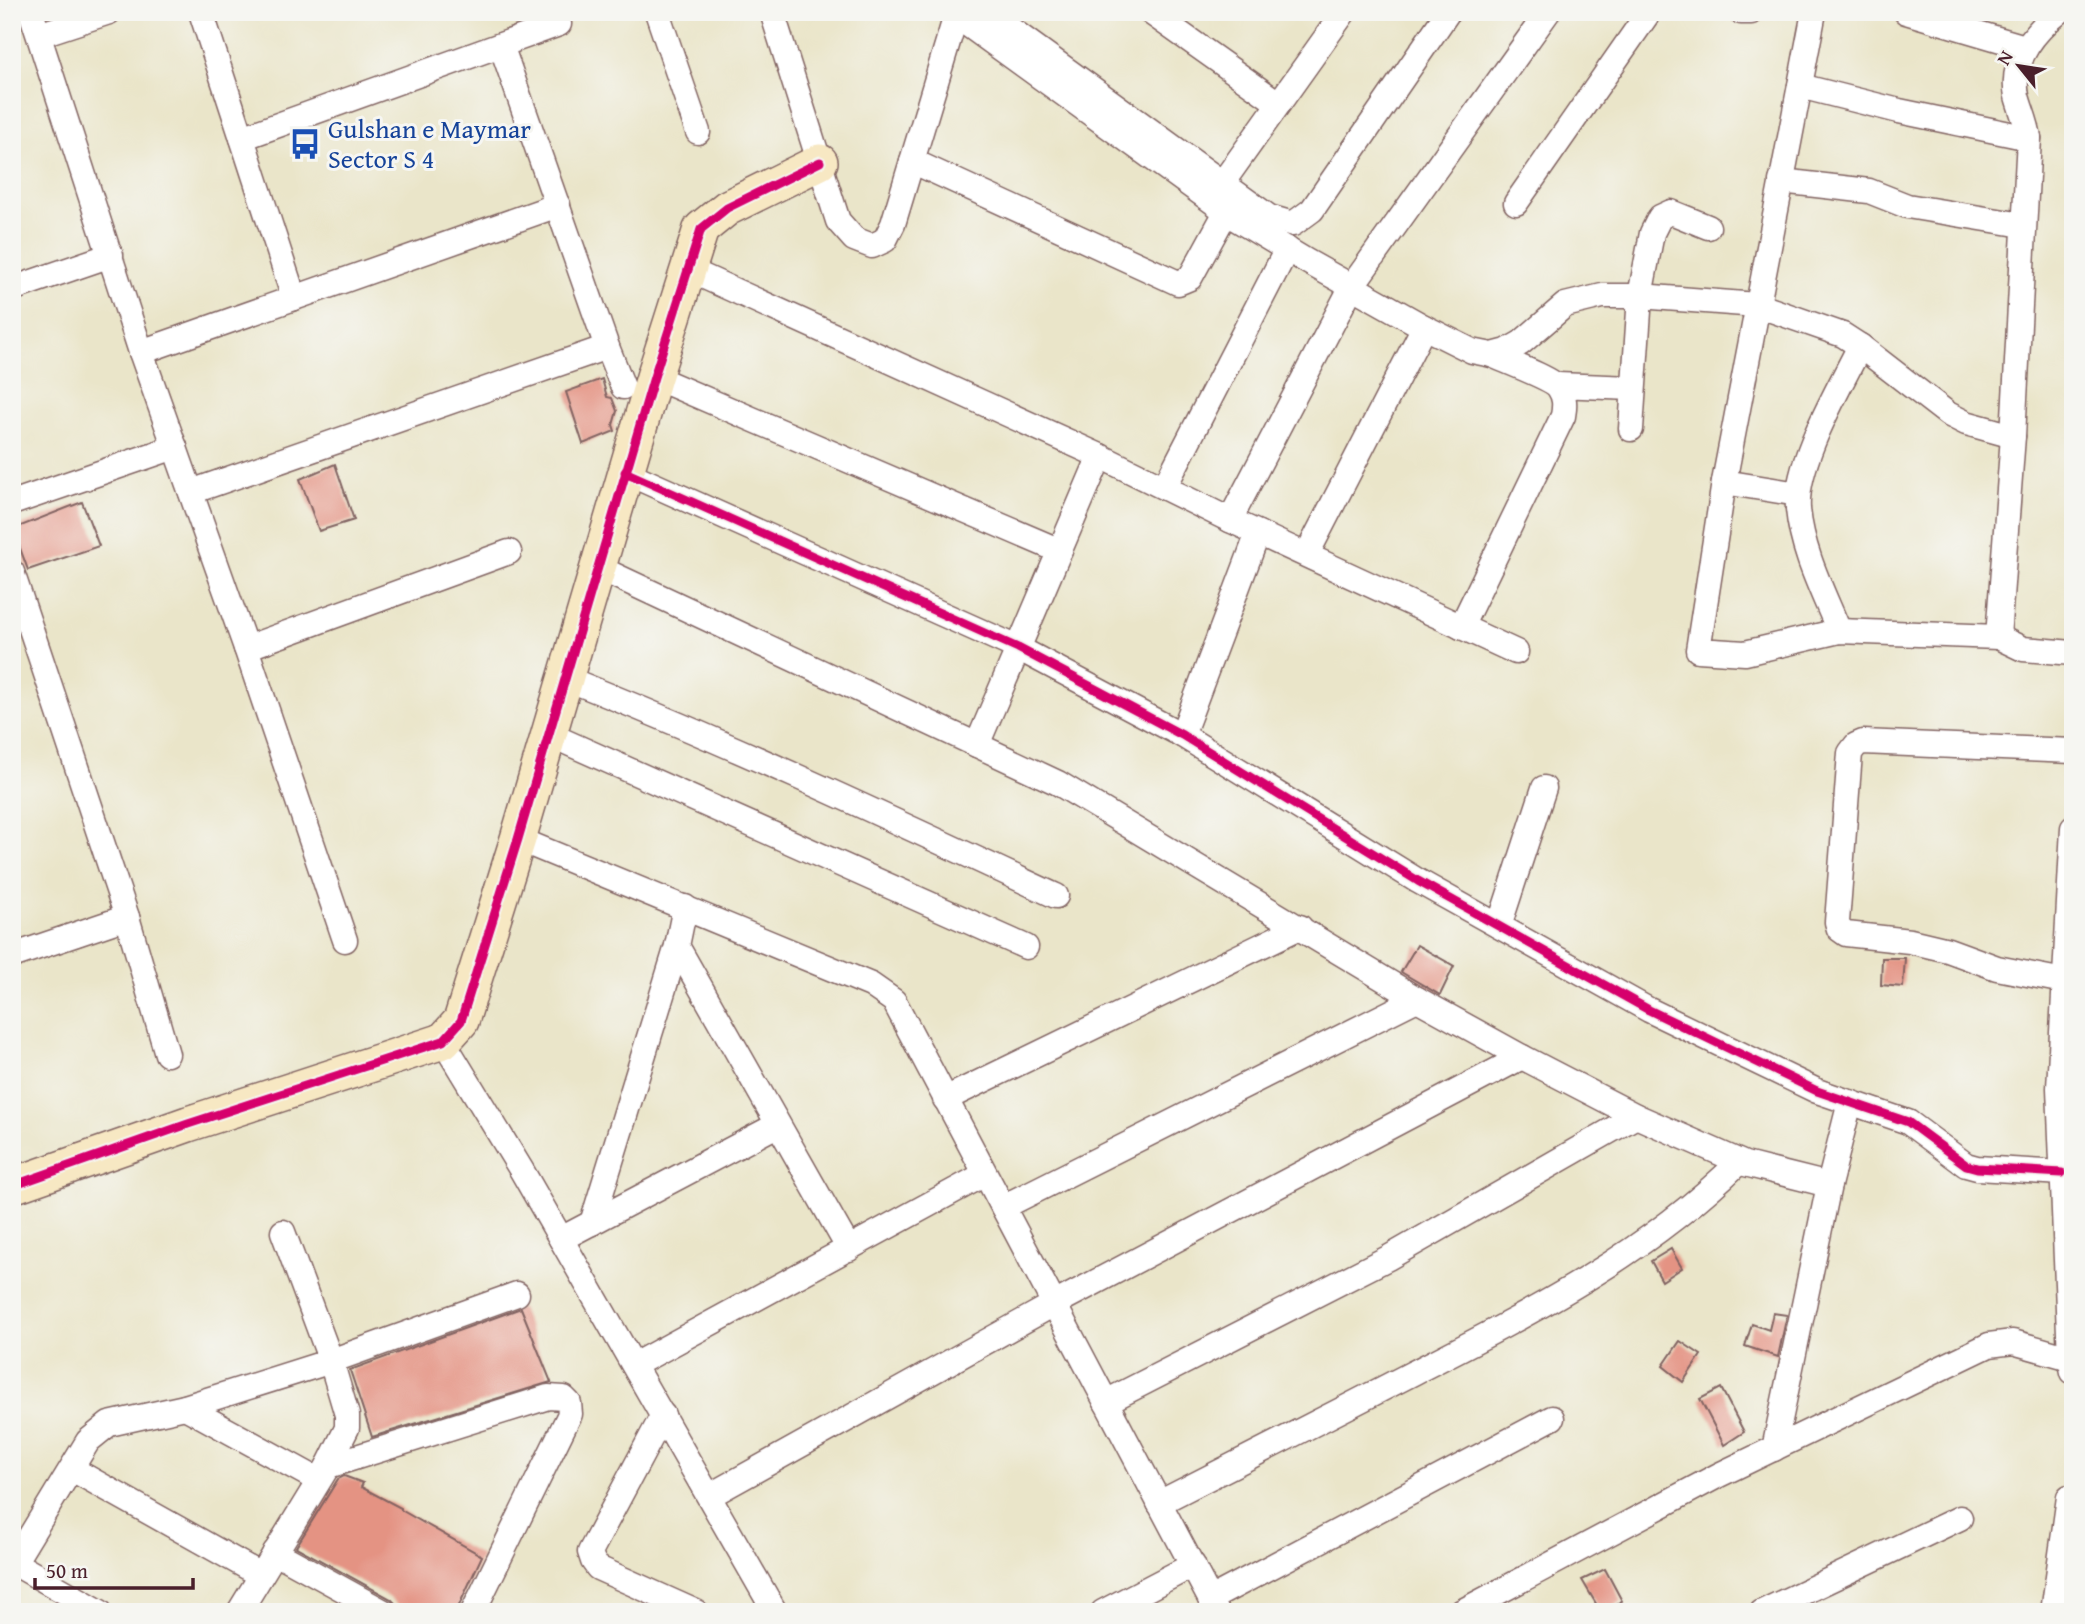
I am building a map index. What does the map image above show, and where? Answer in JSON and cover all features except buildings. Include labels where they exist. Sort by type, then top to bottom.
[{"type":"street","points":[[109,12],[35,24],[141,352],[246,648],[345,940]]},
{"type":"street","points":[[201,12],[294,298]]},
{"type":"street","points":[[657,12],[698,132]]},
{"type":"street","points":[[772,12],[838,221],[854,239],[872,246],[885,240],[893,224],[956,14],[1226,212],[1424,327],[1472,351],[1492,355],[1558,385],[1632,388]]},
{"type":"street","points":[[987,12],[1269,217],[1293,224],[1312,210],[1448,12]]},
{"type":"street","points":[[1150,12],[1278,103]]},
{"type":"street","points":[[1223,182],[1344,12]]},
{"type":"street","points":[[1230,520],[1352,286],[1548,12]]},
{"type":"street","points":[[1516,203],[1649,12]]},
{"type":"street","points":[[1741,12],[1751,12]]},
{"type":"street","points":[[1814,12],[1724,482],[1698,650],[1745,653],[1839,631],[1998,636],[2024,649],[2073,653]]},
{"type":"street","points":[[1906,12],[2025,47]]},
{"type":"street","points":[[1998,636],[2013,436],[2029,138],[2024,112],[2016,92],[2025,47],[2059,12]]},
{"type":"street","points":[[242,138],[559,24]]},
{"type":"street","points":[[501,45],[607,347],[638,382],[1060,551]]},
{"type":"street","points":[[1800,86],[1899,111],[2029,138]]},
{"type":"street","points":[[912,161],[1178,283],[1190,278],[1226,212]]},
{"type":"street","points":[[12,1186],[188,1124],[443,1041],[461,1021],[518,839],[625,472],[638,382],[687,269],[701,229],[727,208],[820,162]]},
{"type":"street","points":[[1781,181],[1869,191],[1908,206],[2023,225]]},
{"type":"street","points":[[141,352],[558,205]]},
{"type":"street","points":[[1631,429],[1640,296],[1652,233],[1665,213],[1677,213],[1708,227]]},
{"type":"street","points":[[1165,486],[1287,249]]},
{"type":"street","points":[[12,289],[111,255]]},
{"type":"street","points":[[687,269],[1165,486],[1230,520],[1516,652]]},
{"type":"street","points":[[1492,355],[1521,343],[1565,305],[1602,296],[1640,296],[1757,305],[1843,335],[1948,414],[1966,423],[2013,436]]},
{"type":"street","points":[[1307,554],[1424,327]]},
{"type":"street","points":[[1839,631],[1808,555],[1798,511],[1798,494],[1818,433],[1860,346]]},
{"type":"street","points":[[191,492],[607,347]]},
{"type":"street","points":[[1461,627],[1563,416],[1564,399],[1558,385]]},
{"type":"street","points":[[12,503],[175,447]]},
{"type":"street","points":[[976,745],[1100,456]]},
{"type":"street","points":[[625,472],[1018,648],[1182,735],[1418,881],[1649,1010],[1817,1091],[1908,1122],[1966,1165],[2066,1187]]},
{"type":"street","points":[[1724,482],[1798,494]]},
{"type":"street","points":[[1182,735],[1258,533]]},
{"type":"street","points":[[246,648],[509,552]]},
{"type":"street","points":[[597,567],[1058,783],[1417,999],[1636,1116],[1739,1162],[1829,1185]]},
{"type":"street","points":[[12,572],[127,917],[167,1054]]},
{"type":"street","points":[[565,678],[791,772],[1056,896]]},
{"type":"street","points":[[548,734],[1026,947]]},
{"type":"street","points":[[2064,981],[1997,968],[1948,950],[1910,941],[1846,933],[1839,929],[1837,922],[1850,753],[1856,745],[1863,742],[2073,751]]},
{"type":"street","points":[[1499,926],[1545,788]]},
{"type":"street","points":[[1461,1612],[1774,1449],[1989,1345],[2013,1342],[2071,1365],[2064,981],[2070,929],[2073,828]]},
{"type":"street","points":[[518,839],[871,985],[894,1000],[1214,1605],[1552,1418]]},
{"type":"street","points":[[592,1223],[677,946],[685,907]]},
{"type":"street","points":[[12,956],[127,917]]},
{"type":"street","points":[[945,1099],[1300,927]]},
{"type":"street","points":[[677,946],[849,1249]]},
{"type":"street","points":[[1003,1207],[1417,999]]},
{"type":"street","points":[[443,1041],[561,1239],[775,1612]]},
{"type":"street","points":[[709,1496],[1054,1304],[1522,1057]]},
{"type":"street","points":[[1774,1449],[1829,1185],[1850,1102]]},
{"type":"street","points":[[1106,1402],[1388,1258],[1636,1116]]},
{"type":"street","points":[[561,1239],[777,1125]]},
{"type":"street","points":[[1159,1503],[1546,1304],[1611,1266],[1712,1188],[1739,1162]]},
{"type":"street","points":[[634,1365],[985,1174]]},
{"type":"street","points":[[239,1612],[323,1473],[346,1428],[347,1415],[331,1361],[283,1232]]},
{"type":"street","points":[[100,1612],[13,1564],[88,1441],[109,1424],[185,1407],[331,1361],[517,1294]]},
{"type":"street","points":[[185,1407],[323,1473],[548,1397],[564,1398],[569,1403],[570,1414],[473,1612]]},
{"type":"street","points":[[663,1415],[590,1552],[598,1568],[696,1612]]},
{"type":"street","points":[[72,1469],[261,1575]]},
{"type":"street","points":[[2053,1612],[2069,1497],[2073,1497]]},
{"type":"street","points":[[1762,1612],[1960,1518]]},
{"type":"street","points":[[275,1552],[384,1612]]},
{"type":"street","points":[[1103,1612],[1193,1565]]},
{"type":"cycle path","points":[[12,1186],[188,1124],[443,1041],[461,1021],[701,229],[727,208],[820,162]]},
{"type":"cycle path","points":[[625,472],[1018,648],[1182,735],[1418,881],[1649,1010],[1817,1091],[1908,1122],[1966,1165],[2062,1173]]},
{"type":"place","name":"Gulshan e Maymar Sector S 4","points":[[305,144]]}]
